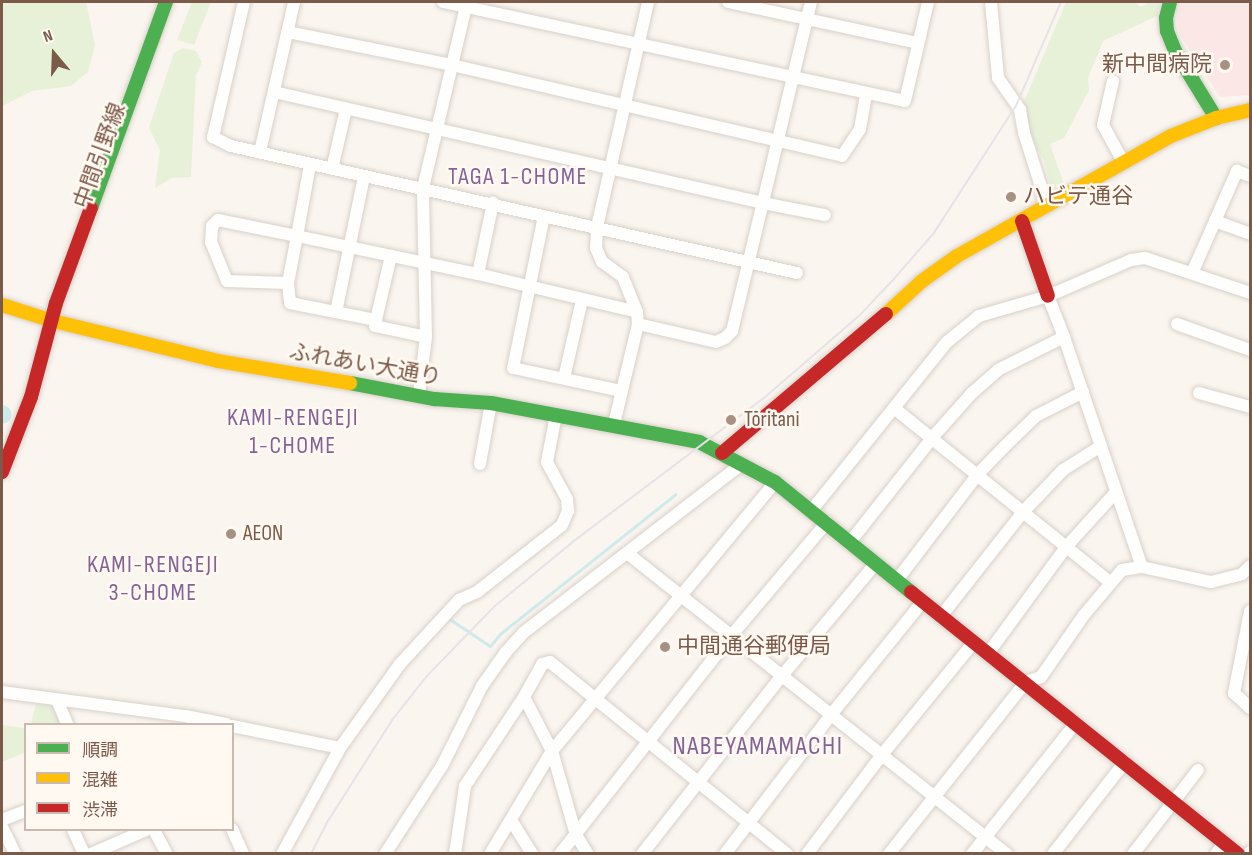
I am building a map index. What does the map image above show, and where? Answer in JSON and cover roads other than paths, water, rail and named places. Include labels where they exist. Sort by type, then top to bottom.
[{"type":"street","name":"中間引野線","points":[[2,472],[11,437],[27,408],[53,321],[56,303],[166,2]]},
{"type":"street","name":"中間引野線","points":[[53,321],[67,305],[180,2]]},
{"type":"street","points":[[244,2],[213,137],[231,146],[364,177],[494,203],[797,273]]},
{"type":"street","points":[[260,152],[294,2]]},
{"type":"street","points":[[443,2],[467,4],[905,102],[928,2]]},
{"type":"street","points":[[614,424],[638,318],[623,277],[602,262],[596,248],[597,227],[648,2]]},
{"type":"street","points":[[728,2],[918,43]]},
{"type":"street","points":[[288,283],[227,281],[211,242],[213,226],[218,220],[478,274],[582,300],[716,342],[725,338],[736,320],[810,2]]},
{"type":"street","points":[[991,2],[998,78],[1020,110],[1024,133],[1041,186],[1044,208]]},
{"type":"street","points":[[1170,2],[1166,18],[1167,31],[1175,51],[1216,118]]},
{"type":"street","points":[[419,394],[426,337],[423,189],[467,4]]},
{"type":"street","points":[[288,32],[452,65],[842,156],[860,129],[866,94]]},
{"type":"street","points":[[1113,81],[1103,124],[1124,163]]},
{"type":"street","points":[[274,92],[825,215]]},
{"type":"street","points":[[332,169],[346,109]]},
{"type":"street","points":[[722,453],[848,348],[922,281],[957,256],[1171,136],[1216,118],[1251,110]]},
{"type":"street","points":[[310,165],[288,283],[290,303],[376,320]]},
{"type":"street","points":[[1192,273],[1237,171],[1251,176]]},
{"type":"street","points":[[336,312],[364,177]]},
{"type":"street","points":[[478,274],[494,203]]},
{"type":"street","points":[[544,216],[513,368],[621,391]]},
{"type":"street","points":[[1022,221],[1142,567]]},
{"type":"street","points":[[1215,221],[1251,234]]},
{"type":"street","points":[[392,256],[375,326],[426,337]]},
{"type":"street","points":[[811,511],[947,342],[979,316],[1048,296],[1145,258],[1251,293]]},
{"type":"street","points":[[564,378],[582,300]]},
{"type":"street","name":"ふれあい大通り","points":[[2,305],[53,321],[218,361],[419,394],[434,399],[491,403],[614,424],[699,442],[775,482],[1176,802],[1220,848],[1238,854]]},
{"type":"street","points":[[1177,324],[1251,350]]},
{"type":"street","points":[[850,542],[932,438],[972,393],[998,370],[1064,337]]},
{"type":"street","points":[[897,580],[978,474],[1036,416],[1083,392]]},
{"type":"street","points":[[1199,393],[1251,407]]},
{"type":"street","points":[[480,464],[491,403]]},
{"type":"street","points":[[894,408],[1110,582]]},
{"type":"street","points":[[282,854],[340,748],[400,664],[459,600],[477,592],[562,525],[568,511],[567,498],[547,462],[556,415]]},
{"type":"street","points":[[942,615],[1023,512],[1062,470],[1101,446]]},
{"type":"street","points":[[385,854],[442,766],[482,686],[506,652],[523,633],[740,465]]},
{"type":"street","points":[[490,854],[552,751],[775,482]]},
{"type":"street","points":[[989,652],[1066,547],[1116,492]]},
{"type":"street","points":[[560,854],[731,636],[826,522]]},
{"type":"street","points":[[627,552],[880,756],[1007,854]]},
{"type":"street","points":[[642,854],[781,677],[876,563]]},
{"type":"street","points":[[889,854],[933,795],[1026,682],[1041,678],[1110,582],[1122,570],[1142,567],[1211,582],[1242,574],[1251,566]]},
{"type":"street","points":[[725,854],[830,716],[924,601]]},
{"type":"street","points":[[1251,611],[1234,693],[1251,708]]},
{"type":"street","points":[[807,854],[880,756],[974,642]]},
{"type":"street","points":[[455,854],[465,786],[524,697],[542,664],[550,662],[782,852]]},
{"type":"street","points":[[2,692],[216,723]]},
{"type":"street","points":[[524,697],[552,751],[576,835],[588,854]]},
{"type":"street","points":[[57,700],[67,723]]},
{"type":"street","points":[[972,854],[1076,723]]},
{"type":"street","points":[[234,726],[340,748]]},
{"type":"street","points":[[1053,854],[1125,762]]},
{"type":"street","points":[[1133,854],[1176,802],[1198,770]]},
{"type":"street","points":[[2,820],[24,812]]},
{"type":"street","points":[[511,820],[532,854]]},
{"type":"street","points":[[2,827],[15,854]]},
{"type":"street","points":[[73,831],[84,854]]},
{"type":"street","points":[[91,854],[144,831]]},
{"type":"street","points":[[155,831],[167,854]]},
{"type":"street","points":[[233,831],[243,854]]},
{"type":"waterway","points":[[448,618],[490,646],[501,633],[676,494]]},
{"type":"tram line","points":[[311,854],[328,821],[393,719],[427,676],[495,606],[574,541],[764,398],[860,315],[894,279],[934,233],[1016,106],[1061,2]]},
{"type":"place","name":"新中間病院","points":[[1225,65]]},
{"type":"place","name":"ハビテ通谷","points":[[1011,197]]},
{"type":"place","name":"Tōritani","points":[[731,420]]},
{"type":"place","name":"AEON","points":[[231,534]]},
{"type":"place","name":"中間通谷郵便局","points":[[665,647]]},
{"type":"district","name":"TAGA 1-CHOME","points":[[518,177]]},
{"type":"district","name":"KAMI-RENGEJI 1-CHOME","points":[[293,432]]},
{"type":"district","name":"KAMI-RENGEJI 3-CHOME","points":[[153,579]]},
{"type":"district","name":"NABEYAMAMACHI","points":[[758,747]]}]
